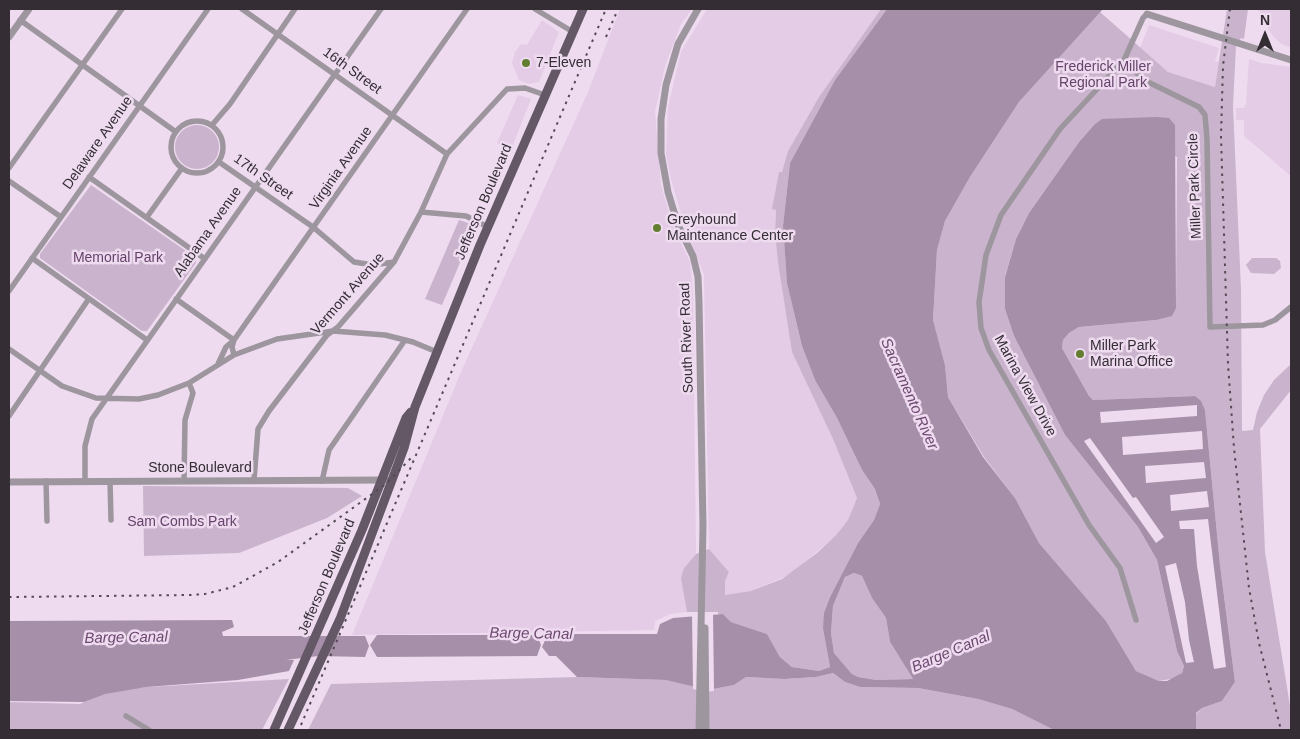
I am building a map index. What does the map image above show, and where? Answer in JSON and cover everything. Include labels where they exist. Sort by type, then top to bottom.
[{"type":"main road","name":"Jefferson Boulevard","points":[[288,730],[340,619],[404,448],[415,408],[437,352],[488,227],[583,9]]},
{"type":"main road","name":"Jefferson Boulevard","points":[[274,730],[304,668],[406,418],[415,408]]},
{"type":"street","points":[[9,37],[29,9]]},
{"type":"street","points":[[9,168],[122,9]]},
{"type":"street","name":"Delaware Avenue","points":[[9,291],[208,9]]},
{"type":"street","name":"16th Street","points":[[242,9],[447,154]]},
{"type":"street","points":[[212,125],[230,104],[294,9]]},
{"type":"street","name":"Alabama Avenue","points":[[85,481],[87,435],[92,419],[381,9]]},
{"type":"street","name":"Virginia Avenue","points":[[218,364],[226,347],[234,340],[467,9]]},
{"type":"street","points":[[535,9],[573,32]]},
{"type":"street","name":"South River Road","points":[[698,9],[678,44],[666,85],[661,119],[661,152],[668,192],[678,225],[693,256],[698,277],[703,516],[699,730]]},
{"type":"street","points":[[1147,14],[1291,60]]},
{"type":"street","name":"Marina View Drive","points":[[1136,620],[1120,568],[1089,525],[989,350],[981,328],[979,302],[986,255],[997,224],[1006,208],[1060,129],[1124,60],[1143,18],[1147,14]]},
{"type":"street","points":[[20,20],[176,132]]},
{"type":"street","name":"Miller Park Circle","points":[[1124,60],[1144,80],[1199,107],[1205,115],[1208,139],[1210,327],[1263,325],[1275,320],[1291,307]]},
{"type":"street","name":"Vermont Avenue","points":[[254,480],[258,429],[269,411],[327,335],[372,290],[394,262],[421,212],[447,154],[507,89],[525,88],[545,95]]},
{"type":"street","points":[[190,122],[204,122],[212,125],[221,136],[224,144],[219,162],[208,171],[200,173],[182,168],[172,154],[171,145],[176,132],[190,122]]},
{"type":"street","name":"17th Street","points":[[219,162],[313,228],[354,262],[373,265],[394,262]]},
{"type":"street","points":[[147,217],[182,168]]},
{"type":"street","points":[[89,177],[205,259]]},
{"type":"street","points":[[9,181],[61,218]]},
{"type":"street","points":[[421,212],[466,216],[488,227]]},
{"type":"street","points":[[32,258],[88,300],[147,340]]},
{"type":"street","points":[[176,299],[234,340],[232,347],[234,354]]},
{"type":"street","points":[[9,416],[88,300]]},
{"type":"street","name":"Virginia Avenue","points":[[9,350],[71,390],[105,399],[146,398],[189,382],[234,354],[278,340],[333,331],[373,333],[405,340],[437,352]]},
{"type":"street","points":[[322,481],[329,450],[405,340]]},
{"type":"street","points":[[184,481],[185,420],[193,394],[189,382]]},
{"type":"street","name":"Stone Boulevard","points":[[9,482],[392,480]]},
{"type":"street","points":[[46,481],[47,521]]},
{"type":"street","points":[[110,481],[111,520]]},
{"type":"street","name":"South River Road","points":[[702,581],[706,730]]},
{"type":"street","points":[[126,716],[149,730]]},
{"type":"shaded area","points":[[620,9],[692,9],[681,24],[665,66],[655,112],[661,186],[676,233],[690,262],[693,292],[696,554],[684,568],[687,612],[670,614],[655,621],[654,630],[352,635],[461,372],[588,92]]},
{"type":"shaded area","points":[[707,9],[881,9],[819,97],[788,151],[782,172],[779,172],[773,209],[776,210],[775,233],[778,263],[792,351],[833,439],[857,498],[848,520],[837,534],[791,574],[751,591],[725,595],[725,581],[729,572],[709,549],[704,275],[684,224],[666,154],[668,107],[681,52]]},
{"type":"shaded area","points":[[1258,9],[1291,9],[1291,48],[1280,43],[1272,35]]},
{"type":"shaded area","points":[[542,20],[559,32],[539,82],[529,84],[519,80],[512,63],[515,52],[521,44],[527,45]]},
{"type":"shaded area","points":[[1149,25],[1219,48],[1215,61],[1219,62],[1215,87],[1168,72],[1140,48]]},
{"type":"shaded area","points":[[1249,59],[1261,63],[1291,67],[1291,176],[1244,136],[1244,120],[1236,120],[1236,108],[1244,108],[1246,103]]},
{"type":"shaded area","points":[[518,95],[531,99],[511,150],[497,143]]},
{"type":"green space","points":[[881,9],[887,9],[835,80],[790,163],[783,226],[787,282],[802,346],[815,380],[837,418],[862,470],[875,489],[880,504],[874,520],[858,543],[831,595],[823,629],[830,667],[819,671],[792,667],[780,657],[767,634],[731,622],[723,614],[718,614],[718,612],[687,612],[681,578],[684,568],[696,554],[709,549],[729,572],[725,581],[725,595],[751,591],[782,579],[817,553],[837,534],[848,520],[857,498],[833,439],[792,352],[778,263],[775,233],[776,210],[772,209],[779,172],[782,172],[788,151],[819,97]]},
{"type":"green space","name":"Frederick Miller Regional Park","points":[[1227,9],[1248,9],[1244,39],[1241,38],[1236,45],[1233,106],[1241,290],[1242,431],[1253,430],[1257,412],[1264,395],[1274,380],[1291,364],[1291,390],[1260,429],[1265,552],[1291,712],[1291,730],[1196,730],[1196,714],[1202,708],[1222,701],[1235,682],[1220,565],[1205,410],[1195,396],[1093,400],[1062,348],[1063,340],[1069,333],[1079,327],[1156,320],[1176,308],[1177,157],[1094,125],[1079,142],[1029,213],[1016,239],[1005,276],[1005,309],[1014,336],[1065,435],[1138,527],[1157,560],[1177,651],[1184,666],[1182,673],[1176,678],[1159,681],[1136,671],[1106,621],[1039,543],[1015,498],[984,457],[948,397],[945,365],[933,320],[937,250],[945,221],[970,177],[1019,102],[1100,12],[1168,72],[1215,87]]},
{"type":"green space","points":[[197,125],[209,129],[215,135],[219,147],[215,159],[209,165],[197,169],[185,165],[179,159],[175,147],[179,135],[185,129]]},
{"type":"green space","name":"Memorial Park","points":[[91,185],[196,258],[196,263],[147,331],[142,331],[40,258],[40,254]]},
{"type":"green space","points":[[459,220],[471,224],[473,232],[442,305],[425,299]]},
{"type":"green space","points":[[1252,258],[1276,258],[1280,261],[1281,268],[1274,274],[1251,273],[1246,265]]},
{"type":"green space","name":"Sam Combs Park","points":[[143,486],[348,488],[362,496],[327,518],[239,553],[144,556]]},
{"type":"green space","points":[[854,573],[862,576],[872,598],[886,618],[890,642],[913,679],[876,680],[858,677],[852,674],[834,653],[831,633],[833,606],[845,577]]},
{"type":"green space","points":[[833,673],[845,682],[860,687],[918,688],[978,699],[1012,709],[1054,730],[308,730],[331,684],[577,677],[668,680],[708,690],[734,685],[746,677],[784,679],[816,677]]},
{"type":"green space","points":[[289,679],[262,730],[9,730],[9,702],[80,704],[112,689]]},
{"type":"water","points":[[887,9],[1103,9],[1019,102],[970,177],[945,221],[937,250],[933,320],[945,365],[948,397],[983,457],[1015,498],[1039,543],[1106,621],[1136,671],[1159,681],[1167,681],[1182,673],[1184,666],[1177,651],[1157,560],[1138,527],[1065,435],[1014,336],[1005,309],[1005,277],[1016,239],[1029,213],[1079,142],[1094,125],[1102,119],[1156,117],[1169,118],[1175,125],[1176,308],[1172,316],[1156,320],[1079,327],[1069,333],[1063,340],[1062,348],[1093,400],[1195,396],[1201,401],[1205,410],[1220,565],[1235,682],[1222,701],[1202,708],[1196,713],[1196,730],[1054,730],[1012,709],[978,699],[918,688],[860,687],[845,682],[833,673],[816,677],[784,679],[746,677],[734,685],[708,690],[666,680],[577,677],[556,656],[549,656],[542,647],[548,634],[657,634],[660,624],[673,618],[723,614],[731,622],[767,634],[780,657],[792,667],[819,671],[830,667],[823,629],[824,613],[831,595],[858,543],[874,520],[880,504],[875,489],[862,470],[837,418],[815,380],[802,346],[787,283],[783,226],[790,163],[835,80]],"holes":[[[854,573],[862,576],[872,598],[886,618],[890,642],[913,679],[876,680],[858,677],[852,674],[834,653],[831,633],[833,606],[845,577]]]},
{"type":"water","name":"Barge Canal","points":[[232,620],[234,627],[222,632],[223,636],[365,636],[369,646],[365,657],[318,656],[286,660],[294,660],[289,671],[238,680],[146,687],[105,694],[84,702],[9,701],[9,621]]},
{"type":"water","points":[[377,635],[537,635],[541,645],[537,656],[377,657],[370,645]]},
{"type":"pier","points":[[1197,405],[1197,416],[1101,423],[1100,412]]},
{"type":"pier","points":[[1202,431],[1203,449],[1123,455],[1122,437]]},
{"type":"pier","points":[[1090,438],[1133,498],[1136,497],[1164,537],[1156,543],[1084,441]]},
{"type":"pier","points":[[1204,462],[1206,478],[1146,483],[1145,466]]},
{"type":"pier","points":[[1207,491],[1209,507],[1171,511],[1170,495]]},
{"type":"pier","points":[[1208,519],[1226,667],[1214,669],[1197,566],[1194,529],[1180,529],[1179,521]]},
{"type":"pier","points":[[1176,563],[1185,602],[1189,640],[1194,662],[1186,663],[1165,566]]},
{"type":"pier","points":[[713,612],[714,691],[707,692],[693,689],[692,614]]},
{"type":"railway","points":[[301,725],[606,9]]},
{"type":"railway","points":[[606,37],[618,9]]},
{"type":"railway","points":[[1230,9],[1223,66],[1221,136],[1228,364],[1234,448],[1249,588],[1259,643],[1281,730]]},
{"type":"railway","points":[[9,597],[190,595],[205,594],[233,587],[278,562],[386,484],[411,458]]},
{"type":"place","name":"7-Eleven","points":[[526,63]]},
{"type":"place","name":"Greyhound Maintenance Center","points":[[657,228]]},
{"type":"place","name":"Miller Park Marina Office","points":[[1080,354]]},
{"type":"water label","name":"Sacramento River","points":[[909,394]]}]
